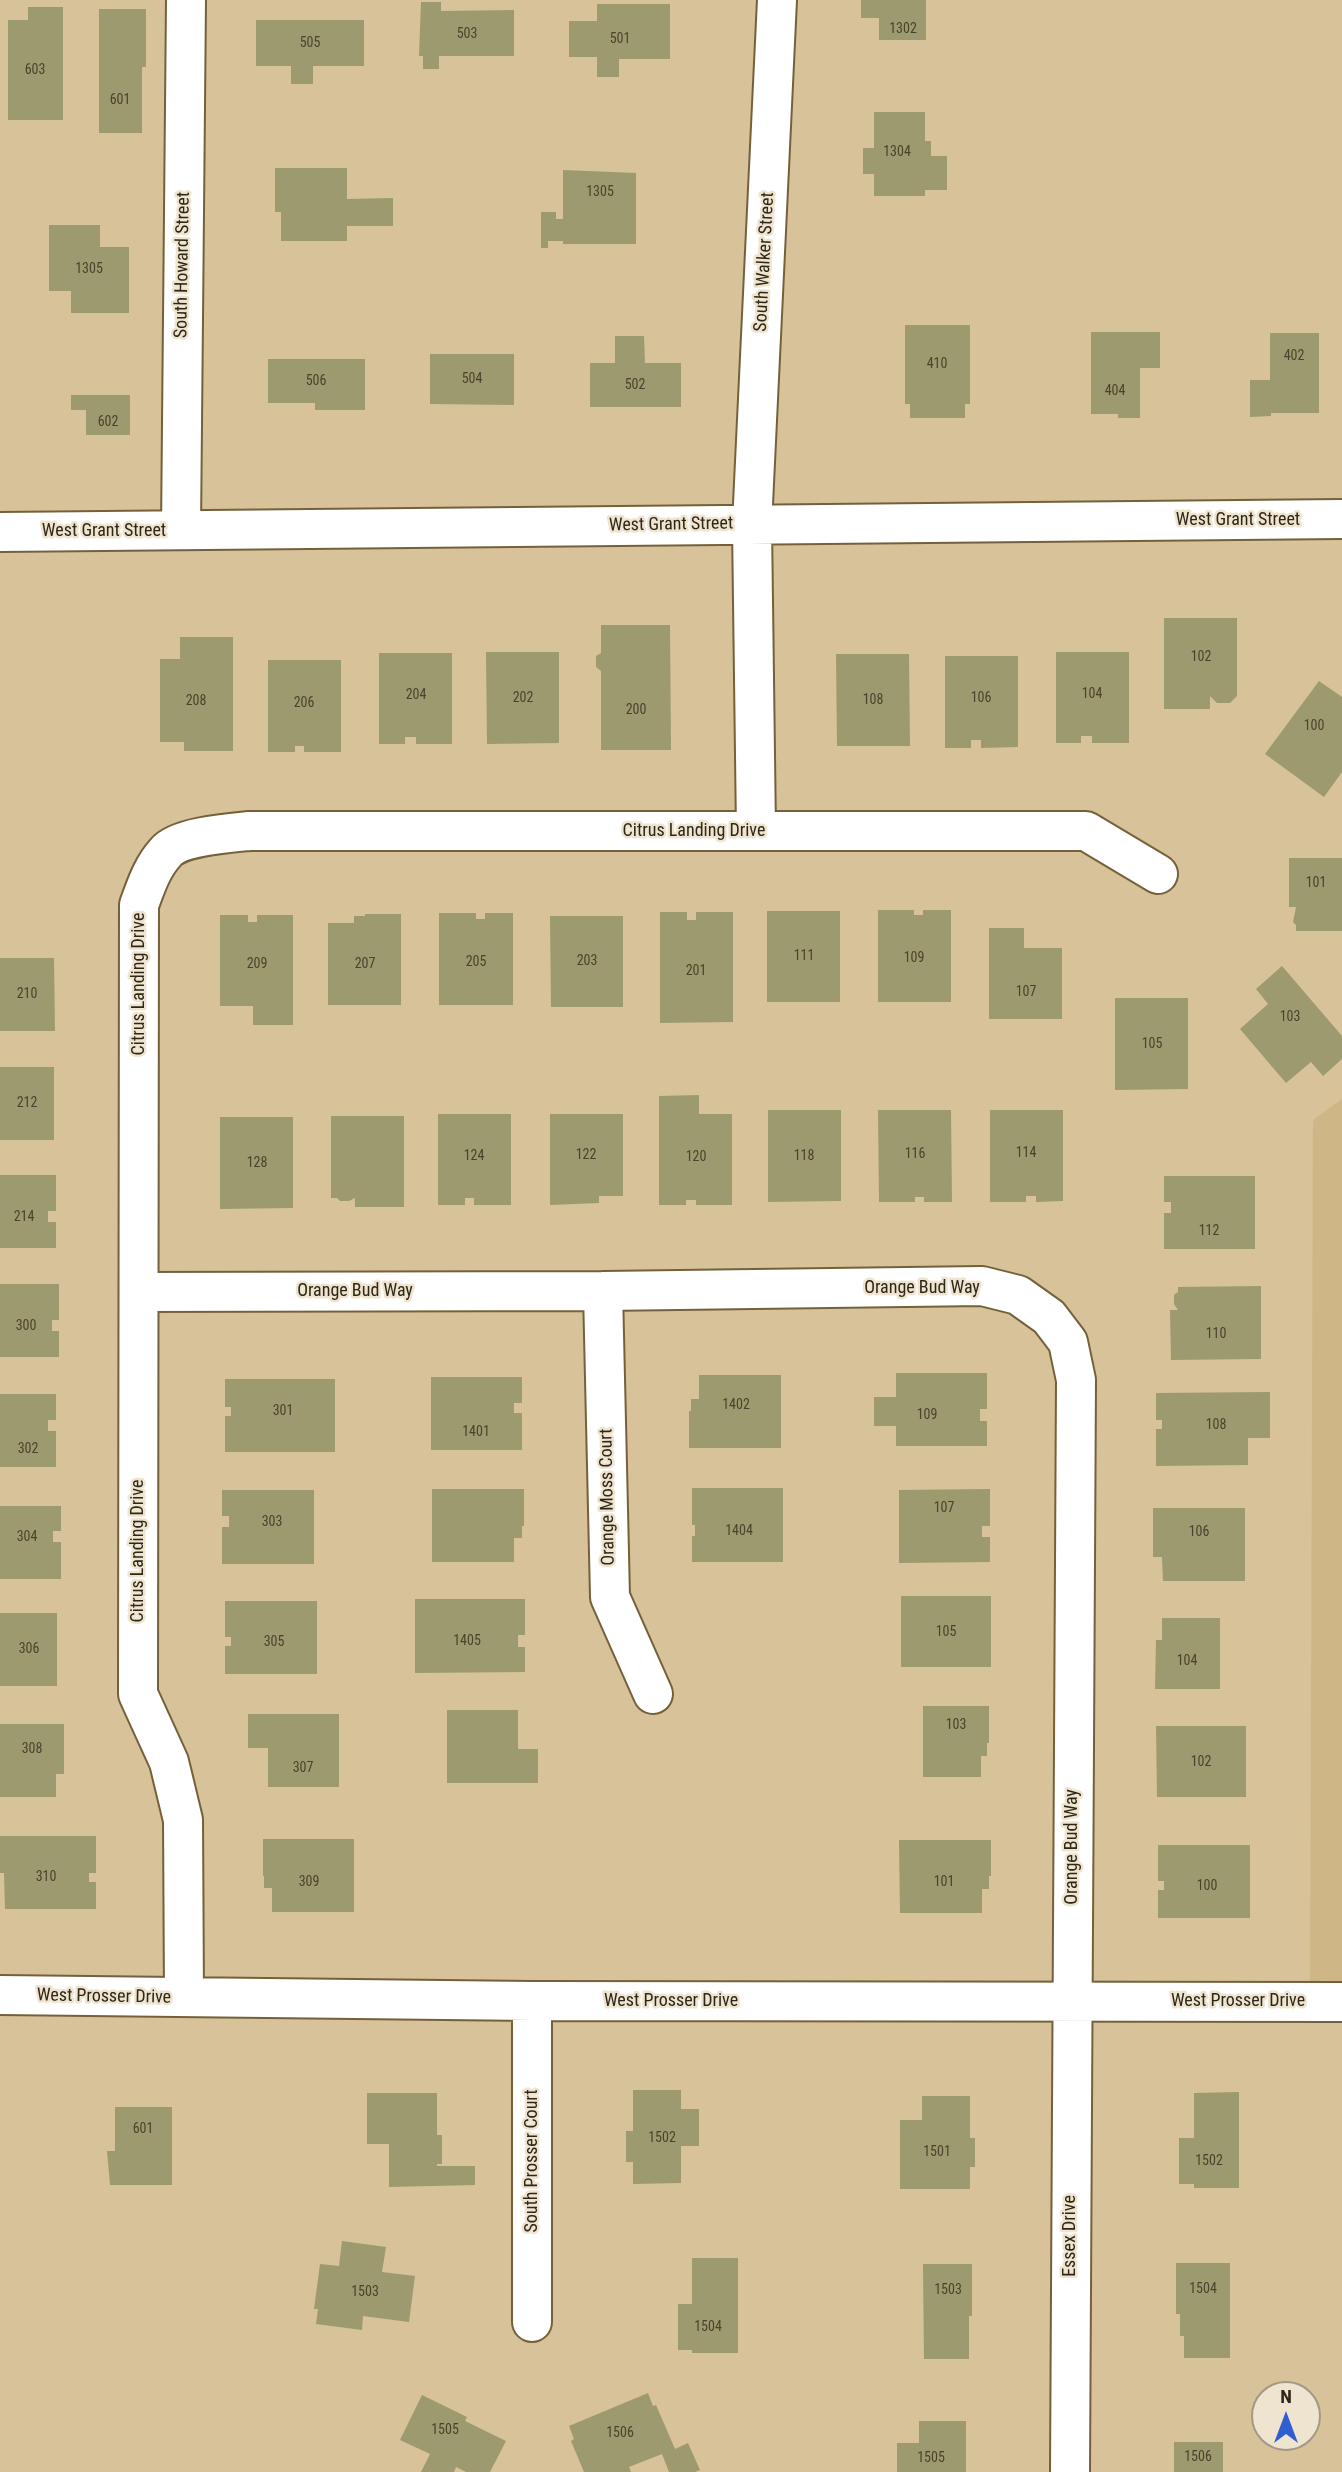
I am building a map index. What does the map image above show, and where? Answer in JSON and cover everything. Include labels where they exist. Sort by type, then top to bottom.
[{"type":"street","name":"South Howard Street","points":[[181,530],[186,0]]},
{"type":"street","name":"South Walker Street","points":[[756,831],[752,524],[777,0]]},
{"type":"street","name":"West Grant Street","points":[[0,532],[1342,519]]},
{"type":"street","name":"Citrus Landing Drive","points":[[184,1997],[183,1820],[169,1762],[138,1695],[139,905],[152,871],[168,849],[206,835],[249,831],[1086,831],[1158,874]]},
{"type":"street","name":"Orange Bud Way","points":[[139,1292],[603,1291],[982,1286],[1018,1295],[1049,1317],[1068,1342],[1076,1380],[1071,2000]]},
{"type":"street","name":"Orange Moss Court","points":[[603,1291],[610,1597],[653,1695]]},
{"type":"street","name":"West Prosser Drive","points":[[0,1996],[532,2001],[1342,2002]]},
{"type":"street","name":"Essex Drive","points":[[1070,2472],[1071,2000]]},
{"type":"street","name":"South Prosser Court","points":[[532,2001],[532,2322]]},
{"type":"shaded area","points":[[1342,1099],[1342,2002],[1310,2001],[1313,1120]]},
{"type":"building","points":[[861,0],[926,0],[926,40],[879,40],[879,18],[861,18]]},
{"type":"building","points":[[421,2],[441,2],[441,11],[514,10],[514,56],[439,56],[439,69],[423,69],[423,56],[419,56]]},
{"type":"building","points":[[597,4],[670,4],[670,59],[619,59],[619,77],[597,77],[597,57],[569,57],[569,21],[597,21]]},
{"type":"building","points":[[28,7],[63,7],[63,120],[8,120],[8,20],[28,20]]},
{"type":"building","points":[[99,9],[146,9],[146,67],[142,67],[142,133],[99,133]]},
{"type":"building","points":[[256,20],[364,20],[364,66],[313,66],[313,84],[291,84],[291,66],[256,66]]},
{"type":"building","points":[[874,112],[925,112],[925,141],[931,141],[931,156],[947,156],[947,190],[925,190],[925,196],[874,196],[874,174],[863,174],[863,148],[874,148]]},
{"type":"building","points":[[275,168],[347,168],[347,199],[393,198],[393,226],[347,226],[347,241],[281,241],[281,212],[275,212]]},
{"type":"building","points":[[563,170],[636,173],[636,244],[563,244],[563,241],[548,241],[548,248],[541,248],[541,212],[556,212],[556,219],[563,219]]},
{"type":"building","points":[[49,225],[100,225],[100,247],[129,247],[129,313],[71,313],[71,291],[49,291]]},
{"type":"building","points":[[905,325],[970,325],[970,404],[965,404],[965,418],[910,418],[910,404],[905,404]]},
{"type":"building","points":[[1091,332],[1160,332],[1160,368],[1140,368],[1140,418],[1118,418],[1118,414],[1091,414]]},
{"type":"building","points":[[1270,333],[1319,333],[1319,413],[1271,413],[1271,416],[1250,417],[1250,380],[1270,380]]},
{"type":"building","points":[[615,336],[644,336],[645,363],[681,363],[681,407],[590,407],[590,363],[615,363]]},
{"type":"building","points":[[430,354],[514,354],[514,405],[430,404]]},
{"type":"building","points":[[268,359],[365,359],[365,410],[315,410],[315,403],[268,403]]},
{"type":"building","points":[[71,395],[130,395],[130,435],[86,435],[86,410],[71,410]]},
{"type":"building","points":[[1164,618],[1237,618],[1237,696],[1230,703],[1217,703],[1210,696],[1210,709],[1164,709]]},
{"type":"building","points":[[601,625],[670,625],[671,750],[601,750],[601,671],[596,667],[596,656],[601,653]]},
{"type":"building","points":[[180,637],[233,637],[233,751],[184,751],[184,742],[160,742],[160,659],[180,659]]},
{"type":"building","points":[[486,652],[559,652],[559,743],[487,744]]},
{"type":"building","points":[[1056,652],[1129,652],[1129,743],[1092,743],[1092,736],[1081,736],[1081,743],[1056,743]]},
{"type":"building","points":[[379,653],[452,653],[452,744],[416,744],[416,737],[405,737],[405,744],[379,744]]},
{"type":"building","points":[[836,654],[909,654],[910,746],[837,746]]},
{"type":"building","points":[[945,656],[1018,656],[1018,747],[981,748],[981,740],[971,740],[971,748],[945,748]]},
{"type":"building","points":[[268,660],[341,660],[341,752],[304,752],[304,746],[295,746],[295,752],[268,752]]},
{"type":"building","points":[[1319,681],[1342,697],[1342,772],[1324,797],[1265,754]]},
{"type":"building","points":[[1289,858],[1342,858],[1342,931],[1296,931],[1293,922],[1296,907],[1289,907]]},
{"type":"building","points":[[878,910],[914,910],[914,915],[923,915],[923,910],[951,910],[951,1002],[878,1002]]},
{"type":"building","points":[[767,911],[840,911],[840,1002],[767,1002]]},
{"type":"building","points":[[660,912],[687,912],[687,920],[696,920],[696,912],[733,912],[733,1022],[660,1023]]},
{"type":"building","points":[[439,913],[476,913],[476,919],[485,919],[485,913],[513,913],[513,1005],[439,1005]]},
{"type":"building","points":[[401,914],[401,1005],[328,1005],[328,923],[354,923],[354,916]]},
{"type":"building","points":[[220,915],[248,915],[248,922],[257,922],[257,915],[293,915],[293,1025],[253,1025],[253,1006],[220,1006]]},
{"type":"building","points":[[550,916],[623,916],[623,1007],[551,1007]]},
{"type":"building","points":[[989,928],[1024,928],[1024,948],[1062,948],[1062,1019],[989,1019]]},
{"type":"building","points":[[0,958],[54,958],[55,1031],[0,1031]]},
{"type":"building","points":[[1282,966],[1342,1036],[1342,1059],[1323,1076],[1311,1062],[1286,1083],[1240,1029],[1268,1004],[1256,989]]},
{"type":"building","points":[[1115,998],[1188,998],[1188,1089],[1115,1090]]},
{"type":"building","points":[[0,1067],[54,1067],[54,1140],[0,1140]]},
{"type":"building","points":[[699,1095],[699,1114],[732,1114],[732,1205],[696,1205],[696,1200],[686,1200],[686,1205],[659,1205],[659,1096]]},
{"type":"building","points":[[768,1110],[841,1110],[841,1201],[768,1202]]},
{"type":"building","points":[[878,1110],[951,1110],[952,1202],[924,1202],[924,1197],[915,1197],[915,1202],[879,1202]]},
{"type":"building","points":[[990,1110],[1063,1110],[1063,1201],[1036,1202],[1036,1196],[1026,1196],[1026,1202],[990,1202]]},
{"type":"building","points":[[438,1114],[511,1114],[511,1205],[474,1205],[474,1198],[465,1198],[465,1205],[438,1205]]},
{"type":"building","points":[[550,1114],[623,1114],[623,1196],[599,1196],[599,1203],[550,1205]]},
{"type":"building","points":[[331,1116],[404,1116],[404,1207],[355,1207],[355,1198],[340,1201],[331,1198]]},
{"type":"building","points":[[220,1117],[293,1117],[293,1208],[220,1209]]},
{"type":"building","points":[[0,1175],[56,1175],[56,1211],[48,1211],[48,1222],[56,1222],[56,1248],[0,1248]]},
{"type":"building","points":[[1164,1176],[1255,1176],[1255,1249],[1164,1249],[1164,1213],[1171,1213],[1171,1202],[1164,1202]]},
{"type":"building","points":[[0,1284],[59,1284],[59,1320],[52,1320],[52,1331],[59,1331],[59,1357],[0,1357]]},
{"type":"building","points":[[1261,1286],[1261,1359],[1171,1360],[1170,1310],[1178,1310],[1174,1304],[1174,1295],[1178,1292],[1178,1287]]},
{"type":"building","points":[[896,1373],[987,1373],[987,1409],[980,1409],[980,1421],[987,1421],[987,1446],[896,1446],[896,1426],[874,1426],[874,1397],[896,1397]]},
{"type":"building","points":[[699,1375],[781,1375],[781,1448],[689,1448],[689,1411],[691,1399],[699,1399]]},
{"type":"building","points":[[431,1377],[522,1377],[522,1403],[514,1403],[514,1413],[522,1413],[522,1450],[431,1450]]},
{"type":"building","points":[[225,1379],[335,1379],[335,1452],[225,1452],[225,1416],[231,1416],[231,1407],[225,1407]]},
{"type":"building","points":[[1270,1392],[1270,1438],[1248,1438],[1248,1465],[1156,1466],[1156,1429],[1162,1429],[1162,1420],[1156,1420],[1156,1393]]},
{"type":"building","points":[[0,1394],[56,1394],[56,1420],[48,1420],[48,1431],[56,1431],[56,1467],[0,1467]]},
{"type":"building","points":[[692,1488],[783,1488],[783,1562],[692,1562],[692,1536],[695,1536],[695,1525],[692,1525]]},
{"type":"building","points":[[432,1489],[524,1489],[524,1526],[522,1538],[514,1538],[514,1562],[432,1562]]},
{"type":"building","points":[[990,1489],[990,1526],[982,1526],[982,1537],[990,1537],[990,1562],[899,1563],[899,1490]]},
{"type":"building","points":[[222,1490],[314,1490],[314,1564],[222,1564],[222,1527],[229,1527],[229,1516],[222,1516]]},
{"type":"building","points":[[0,1506],[61,1506],[61,1531],[53,1531],[53,1542],[61,1542],[61,1579],[0,1579]]},
{"type":"building","points":[[1153,1508],[1245,1508],[1245,1581],[1163,1581],[1162,1557],[1153,1557]]},
{"type":"building","points":[[901,1596],[991,1596],[991,1667],[901,1667]]},
{"type":"building","points":[[415,1599],[525,1599],[525,1635],[518,1635],[518,1647],[525,1647],[525,1672],[415,1673]]},
{"type":"building","points":[[225,1601],[317,1601],[317,1674],[225,1674],[225,1646],[231,1646],[231,1637],[225,1637]]},
{"type":"building","points":[[0,1613],[57,1613],[57,1686],[0,1686]]},
{"type":"building","points":[[1162,1618],[1220,1618],[1220,1689],[1155,1689],[1156,1640],[1162,1640]]},
{"type":"building","points":[[923,1706],[989,1706],[989,1743],[987,1756],[981,1756],[981,1777],[923,1777]]},
{"type":"building","points":[[447,1710],[518,1710],[518,1749],[538,1749],[538,1783],[447,1783]]},
{"type":"building","points":[[248,1714],[339,1714],[339,1787],[268,1787],[268,1748],[248,1748]]},
{"type":"building","points":[[0,1724],[64,1724],[64,1774],[56,1774],[56,1797],[0,1797]]},
{"type":"building","points":[[1156,1726],[1246,1726],[1246,1797],[1157,1797]]},
{"type":"building","points":[[0,1836],[96,1836],[96,1873],[89,1873],[89,1882],[96,1882],[96,1909],[5,1909],[4,1873],[0,1873]]},
{"type":"building","points":[[263,1839],[354,1839],[354,1912],[272,1912],[272,1888],[264,1888]]},
{"type":"building","points":[[899,1840],[991,1840],[991,1876],[989,1889],[982,1889],[982,1913],[900,1913]]},
{"type":"building","points":[[1158,1845],[1250,1845],[1250,1918],[1158,1918],[1158,1890],[1164,1890],[1164,1881],[1158,1881]]},
{"type":"building","points":[[633,2090],[681,2090],[681,2109],[699,2109],[699,2146],[681,2146],[681,2183],[633,2184],[633,2162],[626,2162],[626,2131],[633,2131]]},
{"type":"building","points":[[1239,2092],[1239,2188],[1194,2188],[1194,2184],[1179,2184],[1179,2138],[1194,2138],[1194,2093]]},
{"type":"building","points":[[367,2093],[437,2093],[437,2135],[442,2135],[442,2164],[437,2166],[475,2166],[475,2185],[389,2187],[389,2144],[367,2144]]},
{"type":"building","points":[[922,2096],[970,2096],[970,2138],[975,2138],[975,2167],[970,2167],[970,2189],[900,2189],[900,2120],[922,2120]]},
{"type":"building","points":[[115,2107],[172,2107],[172,2185],[110,2185],[107,2151],[115,2151]]},
{"type":"building","points":[[342,2241],[386,2247],[382,2272],[415,2276],[409,2322],[363,2316],[362,2330],[316,2324],[318,2309],[314,2309],[320,2264],[339,2266]]},
{"type":"building","points":[[692,2258],[738,2258],[738,2353],[692,2353],[692,2350],[678,2350],[678,2304],[692,2304]]},
{"type":"building","points":[[1176,2263],[1230,2263],[1230,2358],[1184,2358],[1180,2314],[1176,2314]]},
{"type":"building","points":[[923,2264],[972,2264],[969,2359],[924,2359]]},
{"type":"building","points":[[648,2393],[675,2449],[688,2443],[700,2470],[669,2472],[662,2454],[629,2467],[631,2472],[584,2472],[571,2441],[574,2439],[569,2426]]},
{"type":"building","points":[[422,2395],[467,2417],[465,2421],[506,2441],[490,2472],[466,2472],[456,2467],[454,2472],[421,2472],[430,2454],[400,2440]]},
{"type":"building","points":[[919,2421],[966,2421],[966,2472],[897,2472],[897,2443],[919,2443]]},
{"type":"building","points":[[1174,2442],[1223,2442],[1223,2472],[1174,2472]]}]
